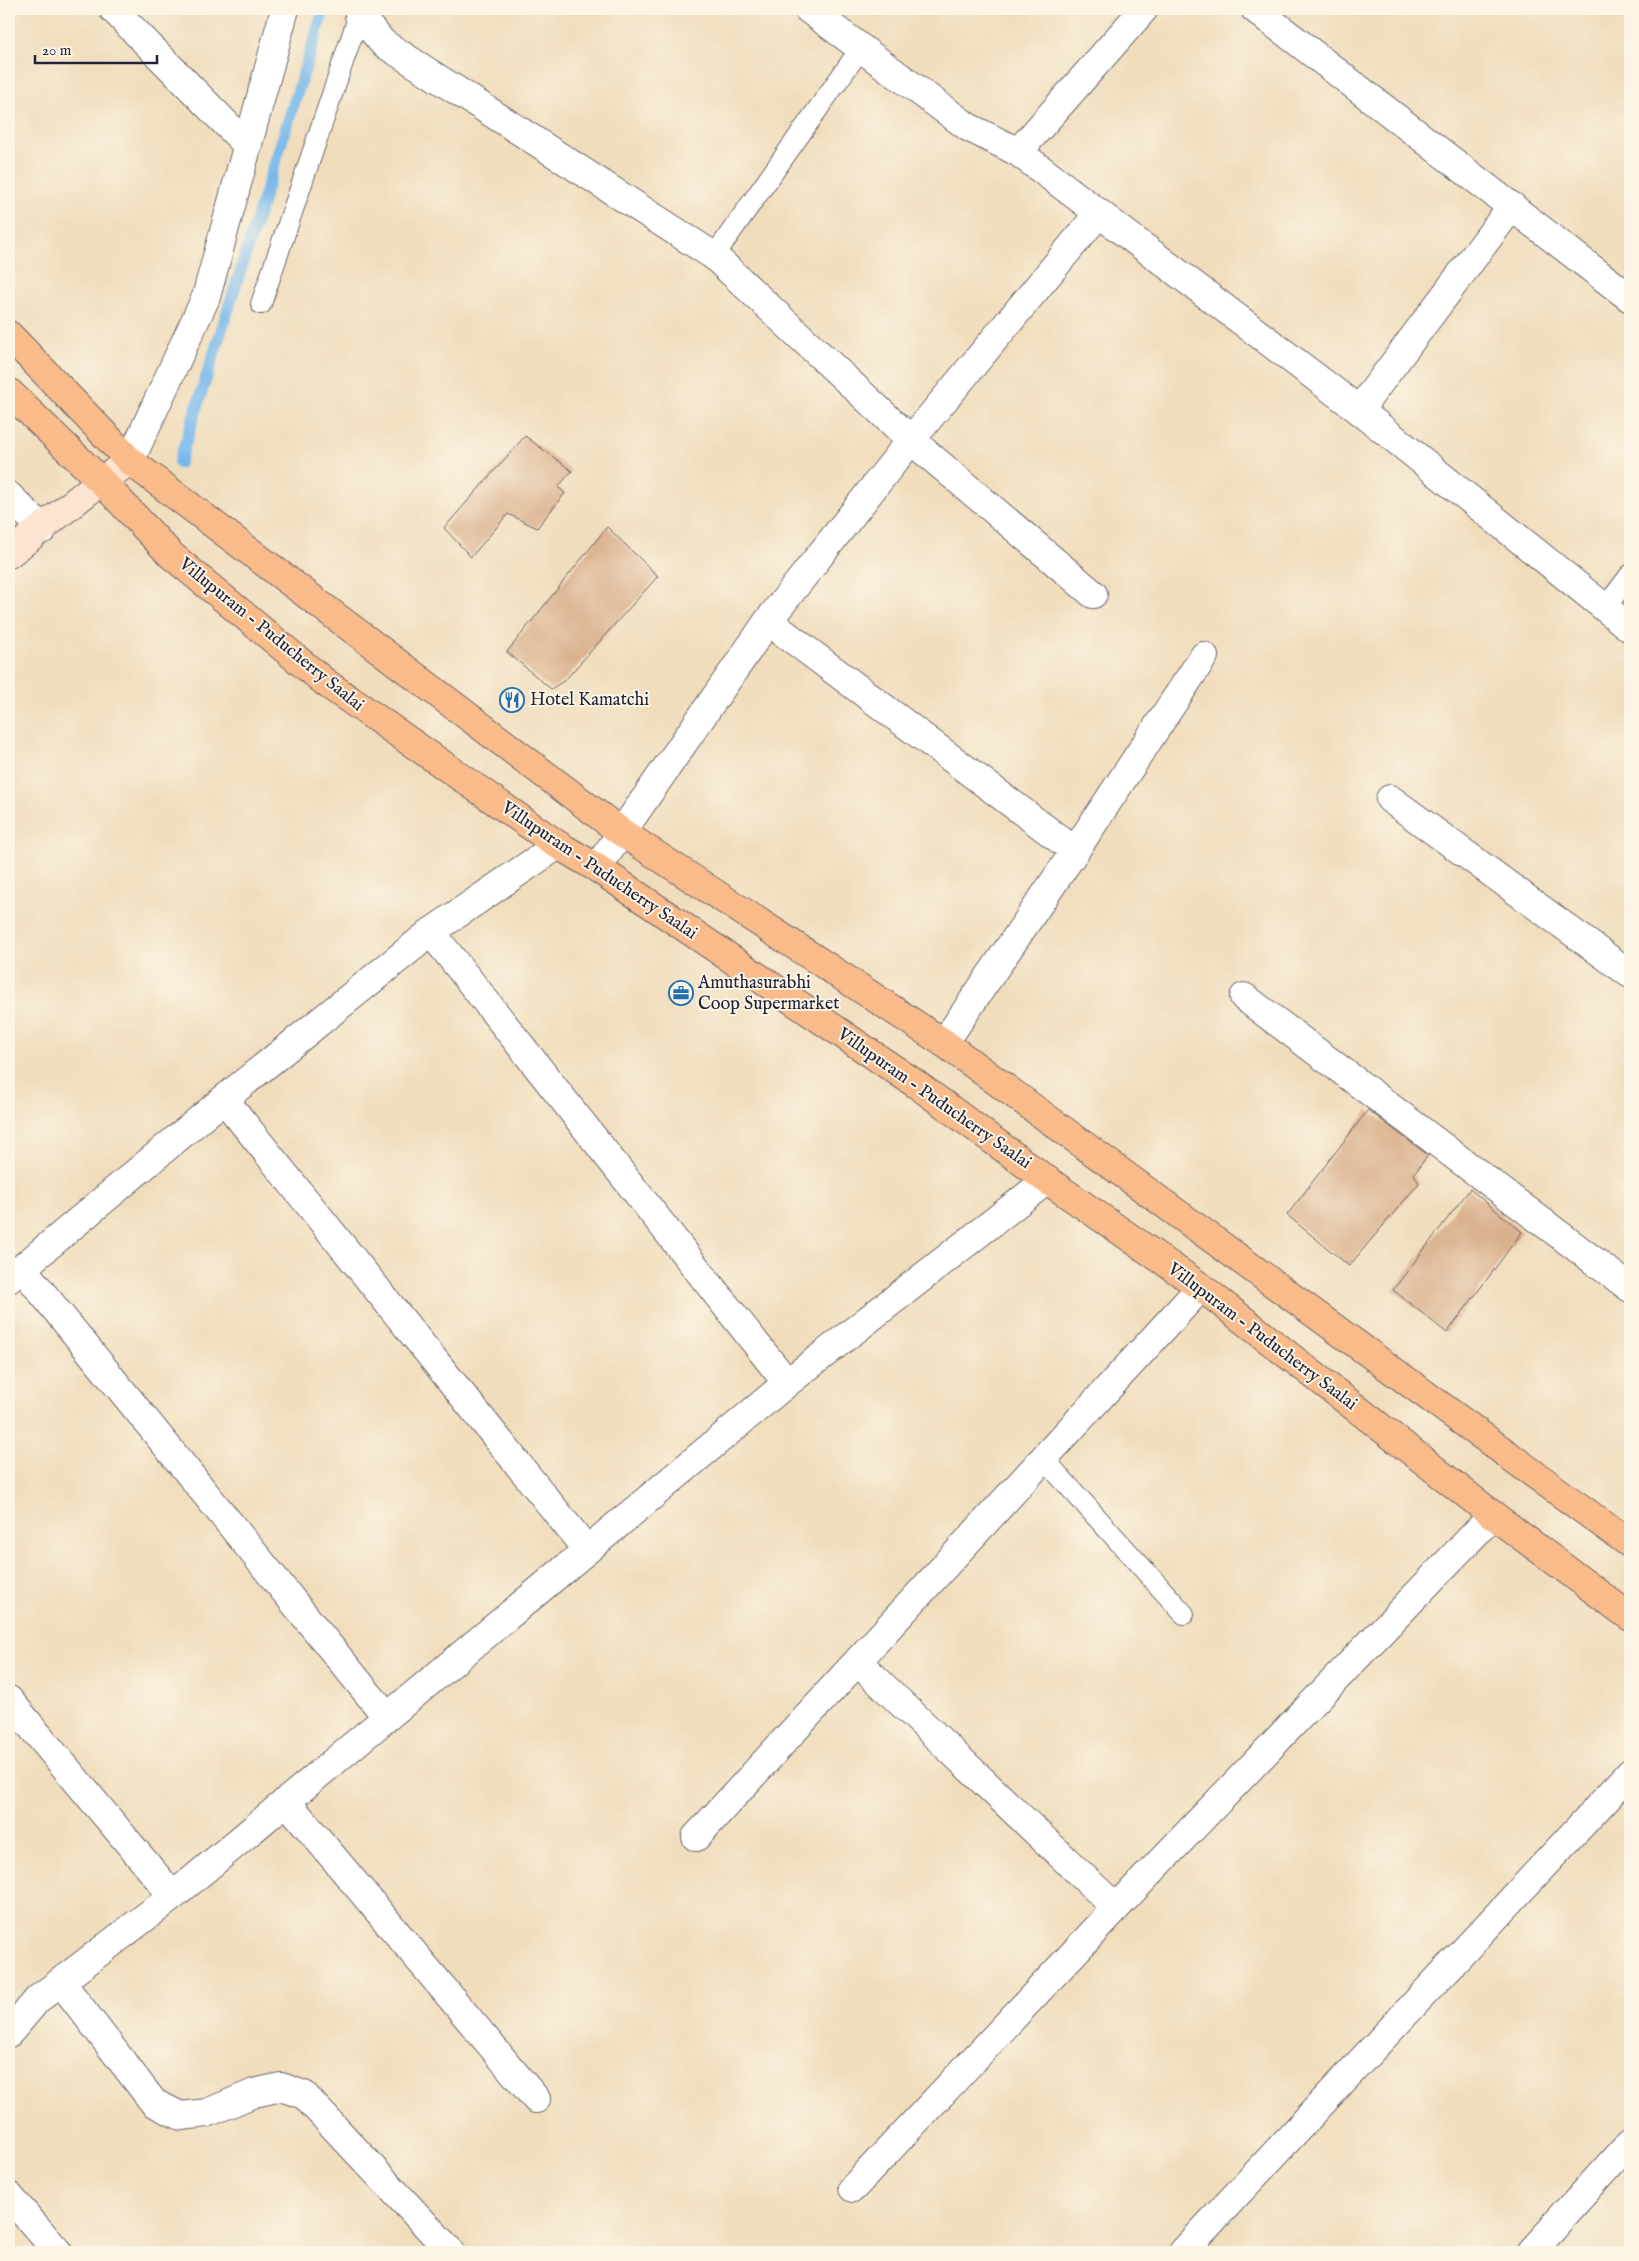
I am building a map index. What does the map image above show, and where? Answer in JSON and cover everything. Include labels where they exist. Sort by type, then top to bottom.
[{"type":"highway","points":[[9,335],[130,461],[621,832],[944,1043],[1630,1544]]},
{"type":"highway","name":"Villupuram - Puducherry Saalai","points":[[9,392],[101,481],[172,555],[326,683],[558,845],[596,868],[916,1084],[1047,1180],[1201,1288],[1493,1515],[1629,1613]]},
{"type":"street","points":[[113,9],[248,146]]},
{"type":"street","points":[[9,554],[44,529],[101,481],[130,461],[206,297],[285,9]]},
{"type":"street","points":[[808,9],[968,127],[1018,152],[1359,410],[1630,628]]},
{"type":"street","points":[[1018,152],[1144,9]]},
{"type":"street","points":[[1255,9],[1630,298]]},
{"type":"street","points":[[359,12],[383,42],[714,256],[911,440],[1093,594]]},
{"type":"street","points":[[1359,410],[1512,206]]},
{"type":"street","points":[[596,868],[768,621],[911,440],[1099,213]]},
{"type":"street","points":[[9,496],[44,529]]},
{"type":"street","points":[[768,621],[1075,851]]},
{"type":"street","points":[[944,1043],[1075,851],[1204,656]]},
{"type":"street","points":[[1390,799],[1630,974]]},
{"type":"street","points":[[387,1717],[15,1274],[224,1098],[431,932],[558,845]]},
{"type":"street","points":[[431,932],[787,1383]]},
{"type":"street","points":[[1244,997],[1630,1288]]},
{"type":"street","points":[[224,1098],[587,1550]]},
{"type":"street","points":[[9,2033],[38,1999],[173,1896],[787,1383],[1047,1180]]},
{"type":"street","points":[[696,1837],[1201,1288]]},
{"type":"street","points":[[853,2188],[1116,1908],[1493,1515]]},
{"type":"street","points":[[858,1662],[1116,1908]]},
{"type":"street","points":[[9,1700],[173,1896]]},
{"type":"street","points":[[1184,2252],[1630,1773]]},
{"type":"street","points":[[286,1801],[536,2099]]},
{"type":"street","points":[[61,1982],[154,2103],[181,2116],[207,2113],[254,2093],[280,2087],[304,2095],[451,2252]]},
{"type":"street","points":[[1531,2252],[1630,2142]]},
{"type":"street","points":[[9,2196],[58,2252]]},
{"type":"lane","points":[[261,304],[359,12]]},
{"type":"lane","points":[[714,256],[861,48]]},
{"type":"lane","points":[[1605,608],[1630,575]]},
{"type":"lane","points":[[1044,1459],[1184,1614]]},
{"type":"building","points":[[525,436],[572,471],[558,487],[565,493],[537,528],[508,514],[471,557],[444,528]]},
{"type":"building","points":[[607,527],[658,576],[565,680],[551,689],[507,652]]},
{"type":"building","points":[[1368,1110],[1428,1155],[1414,1174],[1419,1183],[1349,1266],[1287,1215]]},
{"type":"building","points":[[1470,1189],[1522,1232],[1447,1333],[1393,1290]]},
{"type":"waterway","points":[[179,463],[324,9]]},
{"type":"place","name":"Hotel Kamatchi","points":[[512,700]]},
{"type":"place","name":"Amuthasurabhi Coop Supermarket","points":[[681,993]]}]
